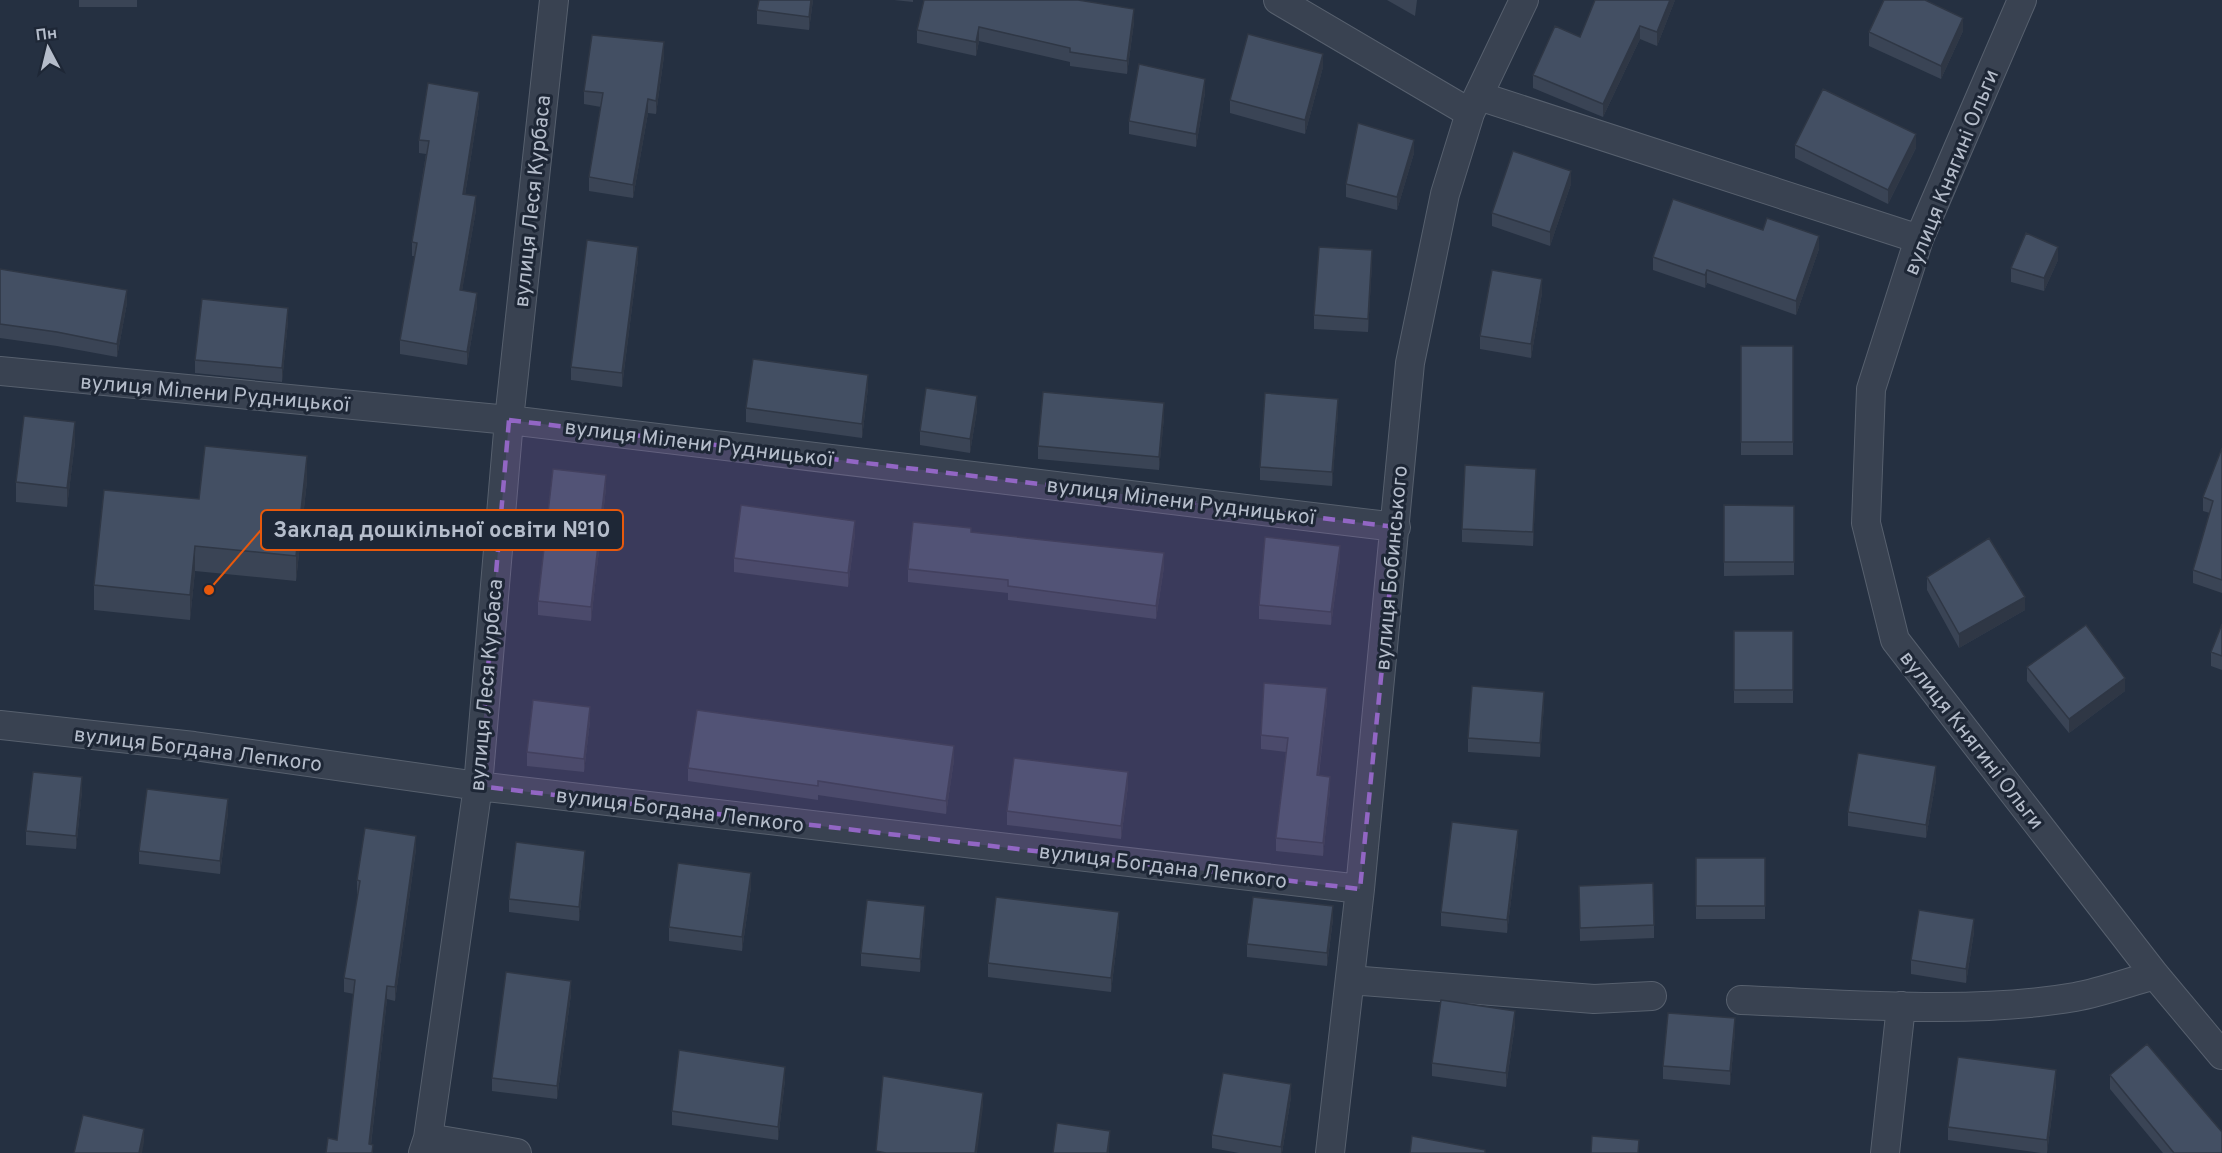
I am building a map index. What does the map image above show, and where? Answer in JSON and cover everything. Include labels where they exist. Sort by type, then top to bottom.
[{"type":"street","name":"вулиця Леся Курбаса","points":[[425,1146],[478,786],[508,420],[554,0]]},
{"type":"street","points":[[1278,0],[1474,105],[1919,239]]},
{"type":"street","name":"вулиця Бобинського","points":[[1330,1153],[1360,889],[1410,363],[1445,194],[1474,105],[1524,0]]},
{"type":"street","name":"вулиця Княгині Ольги","points":[[2022,0],[1919,239],[1871,389],[1866,523],[1895,640],[2155,975],[2222,1054]]},
{"type":"street","name":"вулиця Мілени Рудницької","points":[[0,371],[508,420],[1396,527]]},
{"type":"street","name":"вулиця Богдана Лепкого","points":[[0,725],[194,746],[478,786],[1360,889]]},
{"type":"street","points":[[1741,1000],[1901,1006],[2001,1004],[2076,997],[2155,975]]},
{"type":"street","points":[[1350,980],[1594,999],[1652,996]]},
{"type":"street","points":[[1885,1153],[1901,1006]]},
{"type":"street","points":[[425,1146],[516,1153]]},
{"type":"highlighted area","points":[[509,420],[1396,527],[1360,889],[478,786]]},
{"type":"building","points":[[759,0],[811,0],[809,17],[757,10]]},
{"type":"building","points":[[924,0],[1078,0],[1134,9],[1127,61],[1070,52],[1070,48],[979,27],[976,42],[917,30]]},
{"type":"building","points":[[1595,0],[1670,0],[1657,32],[1640,26],[1603,104],[1533,75],[1555,26],[1580,37]]},
{"type":"building","points":[[1884,0],[1925,0],[1963,18],[1941,66],[1869,32]]},
{"type":"building","points":[[1248,34],[1323,54],[1305,120],[1230,100]]},
{"type":"building","points":[[592,35],[664,42],[656,101],[648,99],[633,185],[589,177],[603,93],[584,91]]},
{"type":"building","points":[[1139,64],[1205,79],[1196,134],[1129,121]]},
{"type":"building","points":[[428,83],[479,92],[463,194],[476,196],[460,290],[477,293],[467,352],[400,340],[417,243],[412,242],[429,141],[419,140]]},
{"type":"building","points":[[1823,89],[1916,134],[1888,190],[1795,145]]},
{"type":"building","points":[[1358,123],[1414,140],[1397,197],[1346,184]]},
{"type":"building","points":[[1513,151],[1571,171],[1550,232],[1492,213]]},
{"type":"building","points":[[1673,199],[1763,230],[1767,218],[1819,236],[1796,301],[1707,270],[1705,275],[1653,257]]},
{"type":"building","points":[[2026,233],[2058,247],[2044,278],[2011,268]]},
{"type":"building","points":[[587,240],[638,247],[622,373],[571,367]]},
{"type":"building","points":[[1319,247],[1372,250],[1368,319],[1314,315]]},
{"type":"building","points":[[0,269],[127,290],[117,344],[0,324]]},
{"type":"building","points":[[1492,270],[1542,279],[1531,344],[1480,336]]},
{"type":"building","points":[[202,299],[288,308],[282,368],[195,360]]},
{"type":"building","points":[[1741,346],[1793,346],[1793,442],[1741,442]]},
{"type":"building","points":[[753,359],[868,375],[862,424],[746,408]]},
{"type":"building","points":[[926,388],[977,396],[970,439],[920,431]]},
{"type":"building","points":[[1043,392],[1164,403],[1159,457],[1038,446]]},
{"type":"building","points":[[1265,393],[1338,399],[1332,472],[1260,467]]},
{"type":"building","points":[[24,416],[75,422],[67,488],[16,482]]},
{"type":"building","points":[[205,446],[307,456],[296,556],[195,546],[190,595],[94,585],[104,490],[199,499]]},
{"type":"building","points":[[2222,448],[2222,580],[2193,570],[2213,501],[2203,497]]},
{"type":"building","points":[[1465,465],[1536,469],[1533,532],[1462,529]]},
{"type":"building","points":[[553,469],[606,475],[591,607],[538,601]]},
{"type":"building","points":[[741,505],[855,521],[848,573],[734,558]]},
{"type":"building","points":[[1724,505],[1794,506],[1794,562],[1724,562]]},
{"type":"building","points":[[913,522],[971,528],[971,532],[1164,553],[1156,606],[1008,586],[1008,580],[908,569]]},
{"type":"building","points":[[1265,537],[1340,546],[1331,612],[1259,605]]},
{"type":"building","points":[[1989,538],[2025,597],[1959,634],[1927,577]]},
{"type":"building","points":[[2222,624],[2222,656],[2211,652]]},
{"type":"building","points":[[2086,625],[2125,678],[2069,719],[2027,667]]},
{"type":"building","points":[[1734,631],[1793,631],[1793,690],[1734,690]]},
{"type":"building","points":[[1264,683],[1327,688],[1317,775],[1330,777],[1323,843],[1276,838],[1288,738],[1261,735]]},
{"type":"building","points":[[1472,686],[1544,692],[1540,743],[1468,738]]},
{"type":"building","points":[[533,700],[590,707],[584,759],[527,752]]},
{"type":"building","points":[[697,710],[954,746],[946,801],[818,781],[818,786],[688,768]]},
{"type":"building","points":[[1858,753],[1936,766],[1926,825],[1848,812]]},
{"type":"building","points":[[1014,758],[1128,772],[1121,826],[1007,811]]},
{"type":"building","points":[[33,772],[82,777],[76,836],[26,831]]},
{"type":"building","points":[[147,789],[228,799],[220,861],[139,851]]},
{"type":"building","points":[[1452,822],[1518,830],[1507,920],[1441,912]]},
{"type":"building","points":[[365,828],[416,836],[395,987],[387,986],[369,1144],[373,1145],[372,1153],[326,1153],[328,1138],[337,1140],[355,980],[344,978],[360,881],[357,880]]},
{"type":"building","points":[[516,842],[585,851],[579,907],[509,899]]},
{"type":"building","points":[[1696,858],[1765,858],[1765,906],[1696,906]]},
{"type":"building","points":[[678,863],[751,873],[742,937],[669,927]]},
{"type":"building","points":[[1653,883],[1654,925],[1580,928],[1579,886]]},
{"type":"building","points":[[996,897],[1119,912],[1111,978],[988,963]]},
{"type":"building","points":[[1253,897],[1333,906],[1327,953],[1247,944]]},
{"type":"building","points":[[867,900],[925,906],[920,959],[861,953]]},
{"type":"building","points":[[1919,910],[1974,919],[1966,969],[1911,960]]},
{"type":"building","points":[[506,972],[571,981],[557,1086],[492,1078]]},
{"type":"building","points":[[1441,1000],[1515,1011],[1506,1073],[1432,1063]]},
{"type":"building","points":[[1668,1013],[1735,1018],[1730,1071],[1663,1066]]},
{"type":"building","points":[[2147,1044],[2222,1132],[2222,1153],[2174,1153],[2110,1075]]},
{"type":"building","points":[[679,1050],[785,1067],[778,1127],[672,1111]]},
{"type":"building","points":[[1958,1057],[2056,1070],[2047,1140],[1948,1127]]},
{"type":"building","points":[[1223,1073],[1291,1084],[1281,1147],[1212,1135]]},
{"type":"building","points":[[883,1076],[983,1093],[975,1153],[876,1151]]},
{"type":"building","points":[[83,1115],[144,1129],[139,1153],[74,1153]]},
{"type":"building","points":[[1057,1123],[1110,1131],[1107,1153],[1053,1153]]},
{"type":"building","points":[[1412,1136],[1485,1150],[1485,1153],[1410,1153]]},
{"type":"building","points":[[1592,1136],[1639,1140],[1638,1153],[1591,1153]]},
{"type":"place","name":"Заклад дошкільної освіти №10","points":[[209,590]]}]
